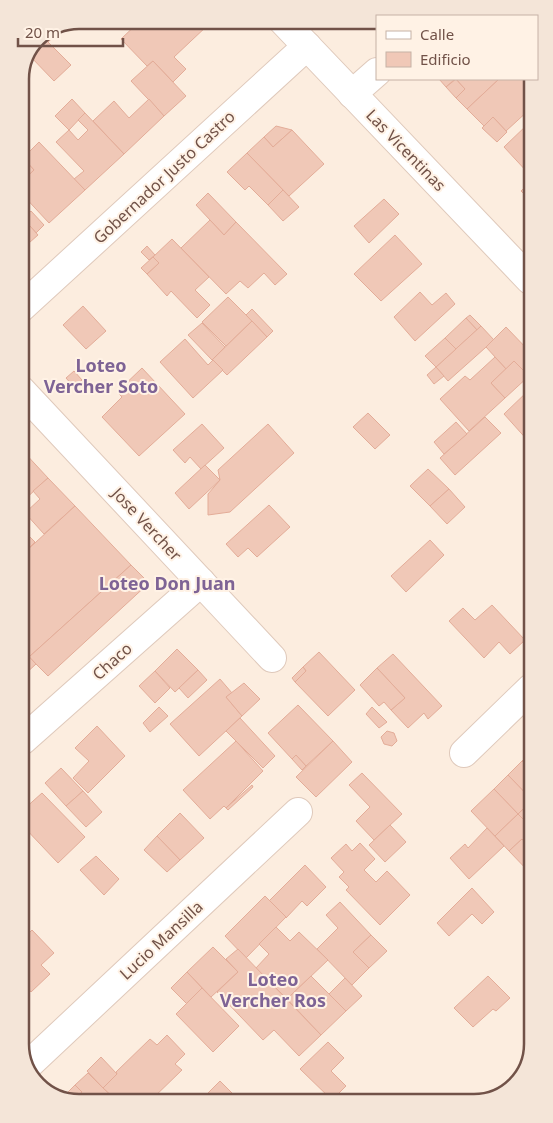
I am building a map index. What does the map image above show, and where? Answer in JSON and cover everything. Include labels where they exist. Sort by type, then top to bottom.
[{"type":"street","name":"Las Vicentinas","points":[[290,29],[524,274]]},
{"type":"street","name":"Gobernador Justo Castro","points":[[29,301],[306,46]]},
{"type":"street","points":[[352,94],[376,73]]},
{"type":"street","name":"Jose Vercher","points":[[29,398],[272,658]]},
{"type":"street","name":"Chaco","points":[[29,735],[201,582]]},
{"type":"street","points":[[464,753],[524,695]]},
{"type":"street","name":"Lucio Mansilla","points":[[32,1061],[298,812]]},
{"type":"building","points":[[132,29],[204,29],[174,57],[186,69],[173,82],[153,61],[147,66],[121,39]]},
{"type":"building","points":[[57,34],[48,42],[71,65],[54,81],[33,59],[43,43]]},
{"type":"building","points":[[153,61],[186,96],[164,116],[131,81]]},
{"type":"building","points":[[440,80],[454,80],[446,87]]},
{"type":"building","points":[[457,80],[465,89],[456,98],[446,87]]},
{"type":"building","points":[[457,80],[498,80],[467,109],[456,98],[465,89]]},
{"type":"building","points":[[498,80],[524,80],[524,115],[506,131],[493,117],[484,126],[467,109]]},
{"type":"building","points":[[72,99],[85,113],[69,130],[55,116]]},
{"type":"building","points":[[149,99],[164,116],[124,154],[93,121],[114,101],[129,118]]},
{"type":"building","points":[[85,113],[124,154],[85,190],[74,179],[84,171],[56,142],[69,130],[78,140],[88,130],[78,120]]},
{"type":"building","points":[[493,117],[507,132],[497,142],[482,128]]},
{"type":"building","points":[[276,126],[292,130],[273,147],[264,137]]},
{"type":"building","points":[[524,128],[524,169],[504,147]]},
{"type":"building","points":[[292,130],[324,164],[289,196],[247,153],[264,137],[273,147]]},
{"type":"building","points":[[39,142],[85,190],[49,223],[29,202],[29,175],[34,170],[29,165],[29,152]]},
{"type":"building","points":[[247,153],[283,190],[268,205],[249,186],[245,190],[227,172]]},
{"type":"building","points":[[29,165],[34,170],[29,175]]},
{"type":"building","points":[[283,190],[299,207],[283,221],[268,205]]},
{"type":"building","points":[[208,193],[236,222],[224,235],[196,205]]},
{"type":"building","points":[[384,199],[399,214],[369,243],[354,226]]},
{"type":"building","points":[[31,211],[44,225],[36,233],[29,227],[29,213]]},
{"type":"building","points":[[210,220],[224,235],[236,222],[287,274],[275,285],[264,273],[248,288],[240,281],[226,294],[181,248]]},
{"type":"building","points":[[29,227],[38,235],[29,243]]},
{"type":"building","points":[[395,235],[422,264],[381,301],[354,274]]},
{"type":"building","points":[[172,239],[209,277],[195,290],[210,305],[197,318],[171,291],[167,296],[147,274],[159,263],[153,257]]},
{"type":"building","points":[[147,246],[155,255],[149,260],[141,252]]},
{"type":"building","points":[[153,257],[159,263],[147,274],[141,268]]},
{"type":"building","points":[[420,292],[432,305],[446,293],[455,304],[415,341],[394,317]]},
{"type":"building","points":[[228,297],[252,321],[226,346],[202,322]]},
{"type":"building","points":[[83,306],[106,331],[86,349],[63,325]]},
{"type":"building","points":[[252,309],[273,331],[267,337],[246,315]]},
{"type":"building","points":[[470,315],[481,326],[477,330],[466,318]]},
{"type":"building","points":[[466,318],[477,330],[456,349],[445,338]]},
{"type":"building","points":[[252,321],[267,337],[227,375],[212,360]]},
{"type":"building","points":[[202,323],[225,347],[212,360],[188,335]]},
{"type":"building","points":[[481,326],[494,340],[448,381],[436,367]]},
{"type":"building","points":[[506,327],[524,346],[524,371],[514,361],[506,369],[486,347]]},
{"type":"building","points":[[445,338],[456,349],[436,367],[425,356]]},
{"type":"building","points":[[185,339],[208,365],[213,360],[223,370],[193,398],[160,362]]},
{"type":"building","points":[[495,357],[506,369],[491,383],[505,398],[469,431],[440,399],[465,376],[470,380]]},
{"type":"building","points":[[514,361],[524,371],[524,381],[505,398],[491,383]]},
{"type":"building","points":[[436,367],[444,376],[434,384],[427,375]]},
{"type":"building","points":[[142,368],[185,414],[139,456],[102,417],[122,397],[117,392]]},
{"type":"building","points":[[74,371],[82,380],[74,387],[66,378]]},
{"type":"building","points":[[524,395],[524,436],[504,414]]},
{"type":"building","points":[[368,413],[390,435],[375,449],[353,427]]},
{"type":"building","points":[[485,417],[501,433],[455,475],[440,458]]},
{"type":"building","points":[[456,422],[467,434],[444,454],[434,442]]},
{"type":"building","points":[[202,424],[224,448],[201,469],[190,457],[185,463],[173,450]]},
{"type":"building","points":[[268,424],[294,453],[230,512],[208,515],[208,494],[220,480],[218,470]]},
{"type":"building","points":[[29,458],[48,478],[29,496]]},
{"type":"building","points":[[205,465],[220,480],[189,509],[175,493]]},
{"type":"building","points":[[428,469],[449,489],[430,506],[410,486]]},
{"type":"building","points":[[48,478],[75,506],[44,534],[29,517],[29,509],[40,499],[33,491]]},
{"type":"building","points":[[449,489],[465,507],[447,524],[430,506]]},
{"type":"building","points":[[269,505],[290,527],[257,557],[248,548],[238,557],[226,544]]},
{"type":"building","points":[[75,506],[131,565],[29,657],[29,549]]},
{"type":"building","points":[[29,536],[35,542],[29,548]]},
{"type":"building","points":[[430,540],[444,555],[406,592],[391,576]]},
{"type":"building","points":[[131,565],[149,583],[48,676],[29,657]]},
{"type":"building","points":[[492,605],[524,641],[510,654],[499,642],[484,658],[449,621],[463,608],[475,620]]},
{"type":"building","points":[[177,649],[198,670],[175,692],[155,671]]},
{"type":"building","points":[[319,652],[355,690],[328,716],[295,682],[306,671],[303,667]]},
{"type":"building","points":[[393,654],[442,706],[428,719],[424,713],[408,728],[391,710],[405,698],[377,668]]},
{"type":"building","points":[[29,656],[36,664],[29,670]]},
{"type":"building","points":[[303,667],[306,671],[295,682],[292,678]]},
{"type":"building","points":[[377,668],[405,698],[391,710],[384,702],[379,706],[360,685]]},
{"type":"building","points":[[198,670],[207,680],[188,698],[179,688]]},
{"type":"building","points":[[155,671],[170,688],[155,703],[139,686]]},
{"type":"building","points":[[220,679],[232,693],[226,697],[242,716],[199,756],[170,724]]},
{"type":"building","points":[[244,683],[260,699],[242,716],[226,697]]},
{"type":"building","points":[[298,705],[333,741],[306,766],[296,755],[292,759],[268,733]]},
{"type":"building","points":[[159,707],[168,716],[150,732],[143,723]]},
{"type":"building","points":[[372,707],[387,722],[379,728],[366,714]]},
{"type":"building","points":[[240,718],[275,756],[263,768],[226,731]]},
{"type":"building","points":[[97,726],[125,756],[88,793],[73,778],[89,761],[75,748]]},
{"type":"building","points":[[387,731],[394,733],[397,741],[392,746],[384,744],[381,737]]},
{"type":"building","points":[[236,741],[263,771],[226,808],[224,806],[210,819],[183,790]]},
{"type":"building","points":[[333,741],[352,762],[316,797],[296,777]]},
{"type":"building","points":[[296,755],[306,766],[302,770],[292,759]]},
{"type":"building","points":[[522,761],[524,763],[524,792],[508,775]]},
{"type":"building","points":[[61,768],[83,791],[66,806],[45,783]]},
{"type":"building","points":[[362,773],[402,814],[374,840],[356,821],[370,807],[349,785]]},
{"type":"building","points":[[508,775],[524,792],[524,808],[518,814],[494,789]]},
{"type":"building","points":[[252,785],[253,787],[228,810],[226,808]]},
{"type":"building","points":[[494,789],[518,814],[495,836],[471,811]]},
{"type":"building","points":[[83,791],[102,812],[86,827],[66,806]]},
{"type":"building","points":[[42,793],[85,837],[58,863],[29,832],[29,805]]},
{"type":"building","points":[[524,808],[523,819],[518,814]]},
{"type":"building","points":[[180,813],[204,838],[180,860],[157,836]]},
{"type":"building","points":[[518,814],[523,819],[524,841],[522,839],[509,851],[495,836]]},
{"type":"building","points":[[390,825],[406,842],[385,862],[369,845]]},
{"type":"building","points":[[487,828],[504,846],[469,879],[450,858],[465,844],[468,848]]},
{"type":"building","points":[[157,836],[180,860],[167,872],[144,850]]},
{"type":"building","points":[[522,839],[524,841],[524,867],[509,851]]},
{"type":"building","points":[[360,843],[375,859],[364,870],[376,882],[387,871],[410,895],[380,925],[346,890],[349,887],[339,877],[344,872],[331,858],[346,844],[352,851]]},
{"type":"building","points":[[96,856],[119,879],[104,895],[80,870]]},
{"type":"building","points":[[305,865],[326,887],[307,906],[302,901],[286,918],[269,901]]},
{"type":"building","points":[[472,888],[494,912],[482,924],[472,914],[449,936],[437,923]]},
{"type":"building","points":[[265,896],[286,917],[246,958],[225,936]]},
{"type":"building","points":[[340,902],[371,935],[353,952],[369,968],[352,985],[317,949],[338,928],[326,915]]},
{"type":"building","points":[[276,927],[290,941],[299,932],[328,960],[287,999],[256,968],[269,954],[259,944]]},
{"type":"building","points":[[32,930],[54,953],[41,965],[50,974],[31,992],[29,990],[29,933]]},
{"type":"building","points":[[371,935],[387,951],[369,968],[353,952]]},
{"type":"building","points":[[213,947],[238,972],[211,997],[187,972]]},
{"type":"building","points":[[238,949],[321,1035],[299,1056],[274,1030],[263,1040],[217,992],[238,972],[226,959]]},
{"type":"building","points":[[187,972],[202,988],[187,1004],[171,988]]},
{"type":"building","points":[[311,976],[346,1011],[321,1035],[287,999]]},
{"type":"building","points":[[488,976],[510,998],[496,1011],[493,1009],[473,1027],[454,1008]]},
{"type":"building","points":[[345,978],[362,996],[346,1011],[329,994]]},
{"type":"building","points":[[202,988],[239,1026],[213,1052],[176,1014]]},
{"type":"building","points":[[167,1035],[185,1054],[175,1064],[182,1070],[157,1094],[109,1094],[103,1088],[117,1074],[116,1072],[150,1039],[157,1045]]},
{"type":"building","points":[[328,1042],[344,1058],[331,1071],[346,1086],[338,1094],[326,1094],[300,1069]]},
{"type":"building","points":[[101,1057],[117,1074],[103,1088],[87,1071]]},
{"type":"building","points":[[88,1073],[110,1094],[80,1094],[82,1092],[75,1085]]},
{"type":"building","points":[[220,1081],[233,1094],[207,1094]]},
{"type":"building","points":[[75,1085],[82,1092],[80,1094],[67,1093]]},
{"type":"district","name":"Loteo Vercher Soto","points":[[101,375]]},
{"type":"district","name":"Loteo Don Juan","points":[[167,583]]},
{"type":"district","name":"Loteo Vercher Ros","points":[[273,990]]}]
